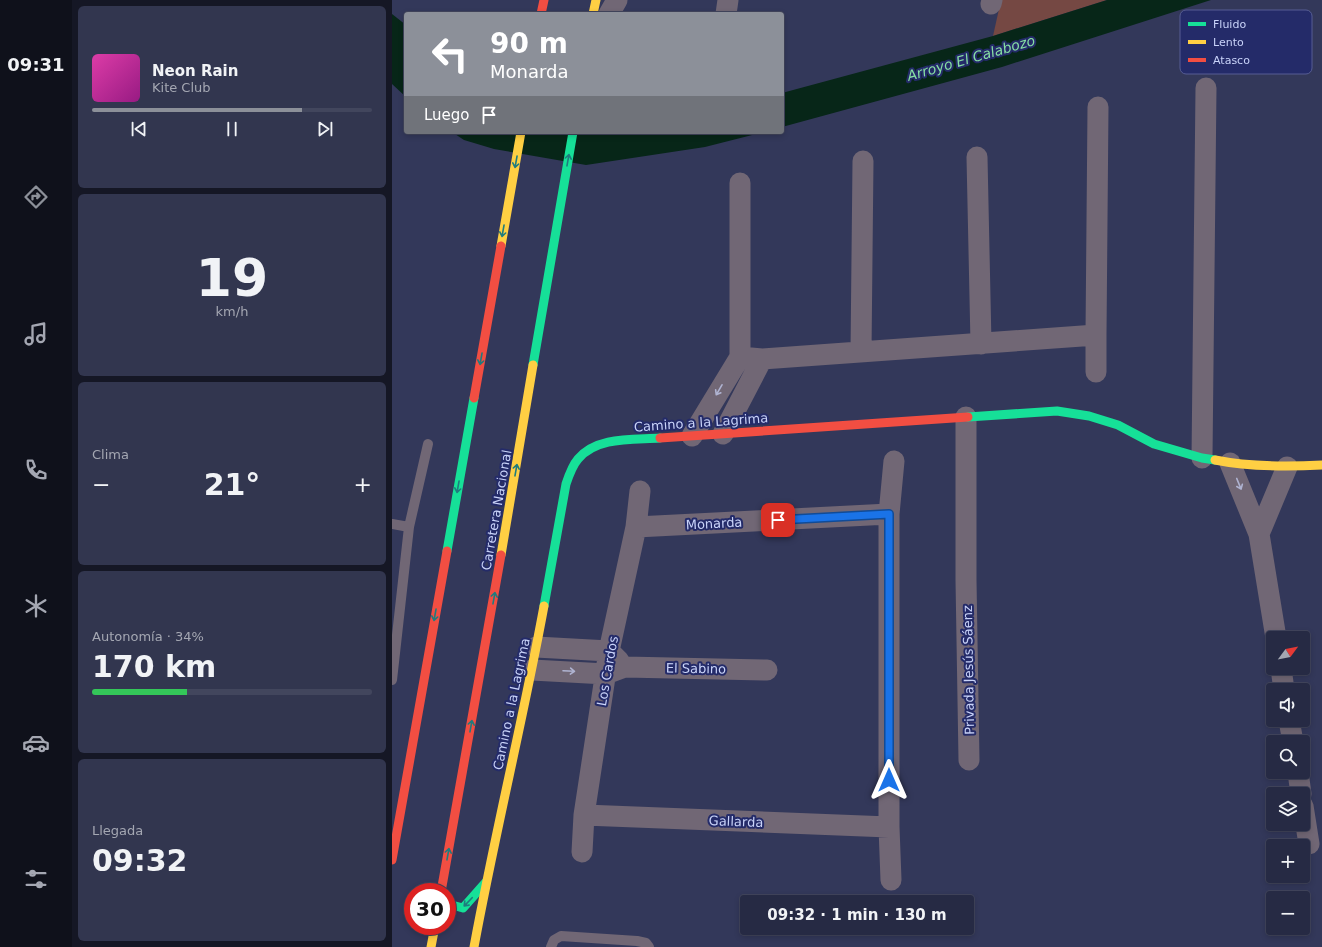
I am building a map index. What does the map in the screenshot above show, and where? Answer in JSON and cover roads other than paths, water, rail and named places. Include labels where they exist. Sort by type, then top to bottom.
[{"type":"main road","points":[[541,12],[544,0]]},
{"type":"main road","points":[[593,12],[596,0]]},
{"type":"main road","points":[[392,860],[394,834],[521,134]]},
{"type":"main road","name":"Carretera Nacional","points":[[443,883],[487,638],[573,134]]},
{"type":"main road","name":"Camino a la Lagrima","points":[[474,947],[486,882],[532,670],[566,484],[570,469],[576,460],[585,452],[598,445],[613,441],[1057,412],[1089,416],[1118,425],[1154,444],[1202,458],[1230,463],[1287,467],[1322,464]]},
{"type":"main road","points":[[456,906],[463,908],[486,882]]},
{"type":"main road","points":[[432,947],[434,935]]},
{"type":"street","points":[[610,12],[617,0]]},
{"type":"street","points":[[726,12],[728,0]]},
{"type":"street","points":[[1202,458],[1206,88]]},
{"type":"street","points":[[1096,372],[1098,107]]},
{"type":"street","points":[[977,158],[980,344]]},
{"type":"street","points":[[861,352],[863,160]]},
{"type":"street","points":[[692,436],[740,357],[740,183]]},
{"type":"street","points":[[740,357],[762,359],[1096,336]]},
{"type":"street","points":[[724,434],[762,359]]},
{"type":"street","name":"Privada Jesús Sáenz","points":[[966,417],[966,580],[969,760]]},
{"type":"street","points":[[891,880],[889,827],[889,514],[894,461]]},
{"type":"street","points":[[1230,463],[1259,534],[1275,631]]},
{"type":"street","points":[[1259,534],[1287,467]]},
{"type":"street","name":"Los Cardos","points":[[582,852],[584,814],[609,651],[636,527],[640,491]]},
{"type":"street","name":"Monarda","points":[[636,527],[889,514]]},
{"type":"street","points":[[536,647],[609,651],[625,667]]},
{"type":"street","name":"El Sabino","points":[[532,670],[606,674],[625,667],[767,670]]},
{"type":"street","name":"Gallarda","points":[[584,814],[889,827]]},
{"type":"lane","points":[[392,680],[409,527],[428,444]]},
{"type":"lane","points":[[392,524],[409,527]]},
{"type":"lane","points":[[551,947],[554,940],[561,936],[637,941],[646,943],[649,947]]},
{"type":"water","name":"Arroyo El Calabozo","points":[[1107,0],[1211,0],[1002,67],[784,126],[784,92],[993,36]]},
{"type":"water","points":[[392,14],[404,23],[404,95],[392,84]]},
{"type":"water","points":[[455,134],[756,134],[705,147],[586,165],[494,149],[464,140]]}]
